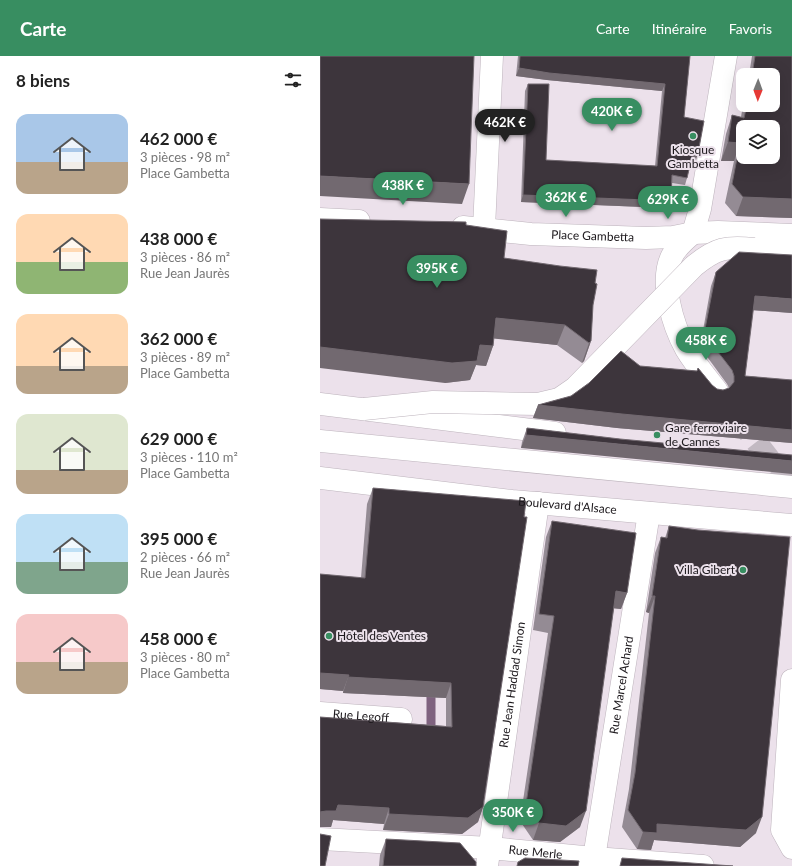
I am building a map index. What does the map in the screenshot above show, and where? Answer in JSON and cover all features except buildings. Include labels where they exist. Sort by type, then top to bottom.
[{"type":"main road","points":[[484,228],[492,56]]},
{"type":"main road","points":[[717,391],[687,351],[679,336],[670,305],[667,283],[668,266],[672,255],[680,244],[693,233],[700,209],[726,56]]},
{"type":"main road","points":[[320,219],[375,222]]},
{"type":"main road","name":"Place Gambetta","points":[[446,226],[484,228],[531,234],[646,238],[673,237],[693,233],[733,232],[792,235]]},
{"type":"main road","points":[[364,409],[433,402],[538,404],[559,399],[575,388],[681,278],[702,259],[715,251],[738,247],[792,252]]},
{"type":"main road","points":[[320,404],[458,422],[577,435]]},
{"type":"main road","points":[[320,441],[792,487]]},
{"type":"main road","name":"Boulevard d'Alsace","points":[[320,478],[538,503],[792,525]]},
{"type":"main road","name":"Rue Jean Haddad Simon","points":[[488,857],[538,503]]},
{"type":"main road","name":"Rue Marcel Achard","points":[[594,858],[649,513]]},
{"type":"main road","points":[[792,680],[782,830],[792,848]]},
{"type":"main road","name":"Rue Legoff","points":[[320,713],[401,719]]},
{"type":"main road","name":"Rue Merle","points":[[320,839],[488,857],[594,858],[703,866]]},
{"type":"waterway","points":[[431,685],[431,737]]},
{"type":"tunnel","points":[[736,416],[792,488]]},
{"type":"place","name":"Kiosque Gambetta","points":[[693,136]]},
{"type":"place","name":"Gare ferroviaire de Cannes","points":[[657,435]]},
{"type":"place","name":"Villa Gibert","points":[[743,570]]},
{"type":"place","name":"Hôtel des Ventes","points":[[329,636]]}]
